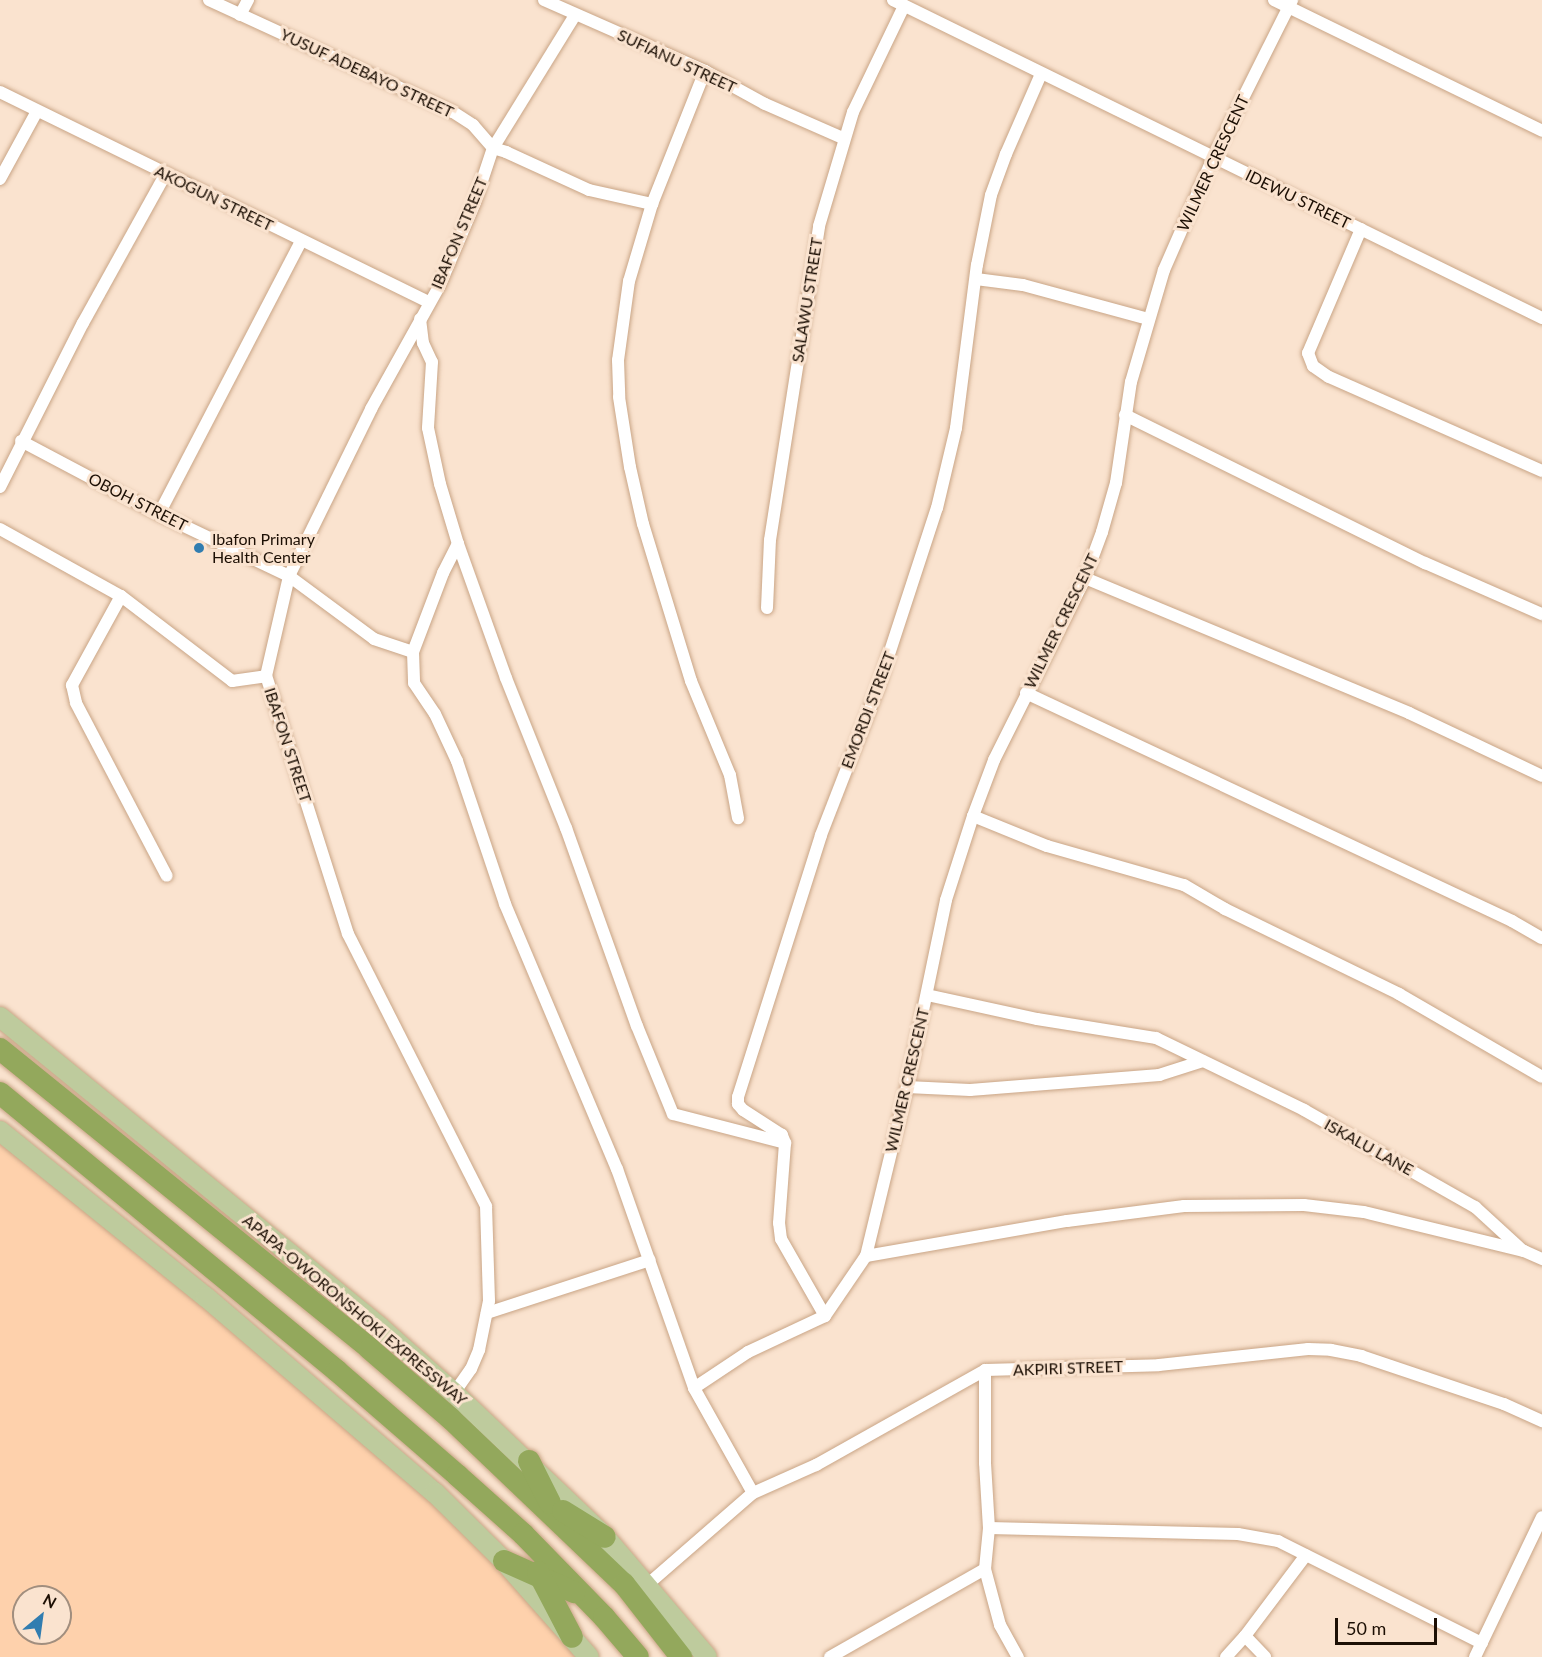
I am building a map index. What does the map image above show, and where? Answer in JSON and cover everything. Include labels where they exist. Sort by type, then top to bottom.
[{"type":"highway","name":"APAPA-OWORONSHOKI EXPRESSWAY","points":[[0,1050],[522,1469],[596,1541],[624,1584],[681,1657]]},
{"type":"highway","points":[[0,1093],[337,1371],[523,1534],[604,1617],[638,1657]]},
{"type":"highway","points":[[522,1469],[550,1503],[596,1541]]},
{"type":"highway","points":[[523,1534],[541,1578],[572,1637]]},
{"type":"highway","points":[[504,1561],[575,1592],[604,1617]]},
{"type":"main road","name":"APAPA-OWORONSHOKI EXPRESSWAY","points":[[0,1017],[380,1327],[454,1393],[522,1469]]},
{"type":"main road","points":[[0,1131],[206,1297],[435,1493],[504,1561],[589,1657]]},
{"type":"main road","name":"APAPA-OWORONSHOKI EXPRESSWAY","points":[[596,1541],[647,1585],[707,1657]]},
{"type":"street","name":"YUSUF ADEBAYO STREET","points":[[209,0],[453,112],[473,124],[493,148],[589,190],[652,204]]},
{"type":"street","points":[[240,15],[248,0]]},
{"type":"street","name":"SUFIANU STREET","points":[[544,0],[705,71],[765,104],[843,138]]},
{"type":"street","points":[[1274,0],[1290,4],[1542,131]]},
{"type":"street","name":"IDEWU STREET","points":[[898,3],[1542,318]]},
{"type":"street","name":"SALAWU STREET","points":[[766,608],[770,540],[808,280],[819,226],[843,138],[898,3]]},
{"type":"street","name":"WILMER CRESCENT","points":[[866,1256],[907,1087],[946,900],[973,816],[994,760],[1085,578],[1116,483],[1125,415],[1148,319],[1164,270],[1213,158],[1290,4]]},
{"type":"street","name":"IBAFON STREET","points":[[454,1393],[471,1369],[479,1350],[487,1313],[489,1301],[486,1206],[348,934],[266,676],[289,576],[371,409],[439,287],[472,211],[493,148],[575,15]]},
{"type":"street","points":[[705,71],[652,204],[629,281],[618,360],[623,428],[643,524],[691,681],[730,775],[738,818]]},
{"type":"street","name":"EMORDI STREET","points":[[785,1143],[782,1136],[743,1110],[738,1104],[738,1096],[822,835],[878,688],[937,507],[956,428],[976,279],[991,195],[1041,74]]},
{"type":"street","name":"AKOGUN STREET","points":[[0,92],[429,302]]},
{"type":"street","points":[[0,179],[37,111]]},
{"type":"street","points":[[0,487],[21,441],[83,323],[166,174]]},
{"type":"street","points":[[1361,229],[1308,353],[1313,366],[1329,377],[1542,471]]},
{"type":"street","points":[[159,514],[301,241]]},
{"type":"street","points":[[976,279],[1023,285],[1148,319]]},
{"type":"street","points":[[420,319],[423,343],[432,362],[428,428],[440,484],[458,544],[506,678],[566,828],[637,1026],[673,1114],[785,1143],[779,1223],[781,1239],[825,1316]]},
{"type":"street","points":[[1125,415],[1415,558],[1542,614]]},
{"type":"street","name":"OBOH STREET","points":[[21,441],[159,514],[289,576],[374,639],[413,652]]},
{"type":"street","points":[[0,529],[121,596],[232,681],[266,676]]},
{"type":"street","points":[[458,544],[442,573],[413,652],[414,683],[435,714],[457,761],[505,904],[617,1169],[694,1388],[753,1493]]},
{"type":"street","points":[[1085,578],[1409,713],[1542,776]]},
{"type":"street","points":[[121,596],[72,685],[76,703],[167,876]]},
{"type":"street","points":[[1026,693],[1512,921],[1542,938]]},
{"type":"street","points":[[973,816],[1047,846],[1184,885],[1226,909],[1399,994],[1542,1077]]},
{"type":"street","name":"ISKALU LANE","points":[[927,995],[1037,1019],[1147,1035],[1247,1080],[1475,1207],[1524,1251]]},
{"type":"street","points":[[907,1087],[970,1090],[1159,1075],[1203,1062]]},
{"type":"street","points":[[694,1388],[748,1352],[825,1316],[866,1256],[1068,1221],[1184,1206],[1304,1205],[1364,1212],[1524,1251],[1542,1259]]},
{"type":"street","points":[[487,1313],[650,1260]]},
{"type":"street","name":"AKPIRI STREET","points":[[647,1585],[753,1493],[816,1465],[985,1370],[1159,1365],[1308,1349],[1331,1350],[1361,1356],[1504,1404],[1542,1421]]},
{"type":"street","points":[[985,1370],[985,1463],[989,1528],[985,1569],[1000,1625],[1018,1657]]},
{"type":"street","points":[[1475,1657],[1542,1517]]},
{"type":"street","points":[[989,1528],[1238,1534],[1278,1541],[1482,1643]]},
{"type":"street","points":[[1226,1657],[1245,1636],[1306,1556]]},
{"type":"street","points":[[830,1657],[985,1569]]},
{"type":"street","points":[[1245,1636],[1265,1657]]},
{"type":"shaded area","points":[[0,1127],[366,1429],[583,1657],[0,1657]]},
{"type":"place","name":"Ibafon Primary Health Center","points":[[199,548]]}]
